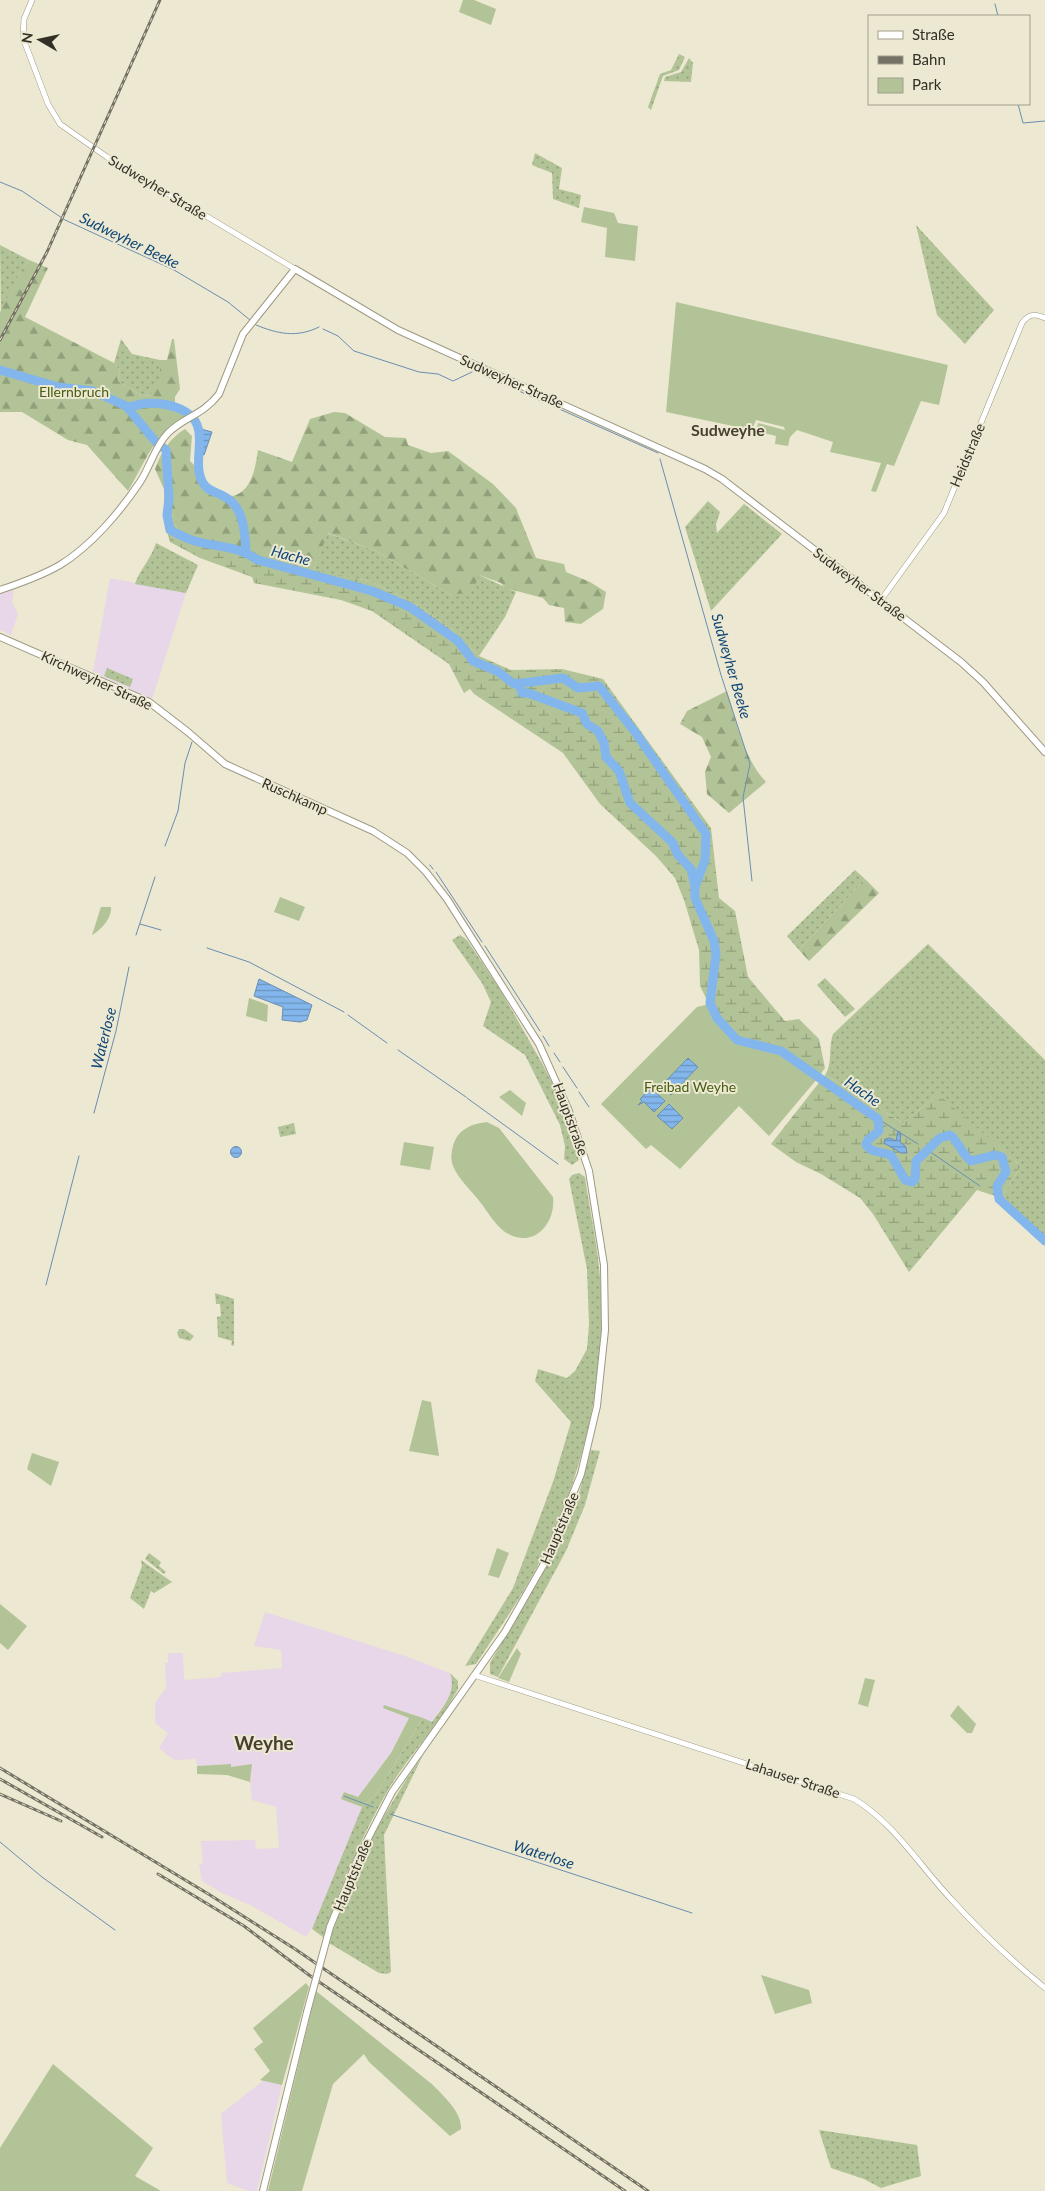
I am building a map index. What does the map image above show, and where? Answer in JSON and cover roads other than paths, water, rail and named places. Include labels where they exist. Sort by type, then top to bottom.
[{"type":"main road","points":[[0,590],[41,574],[78,552],[132,493],[147,472],[157,448],[169,432],[213,402],[219,394],[243,334],[294,269]]},
{"type":"main road","name":"Sudweyher Straße","points":[[294,269],[398,330],[705,469],[722,479],[974,673],[1045,752]]},
{"type":"main road","name":"Kirchweyher Straße","points":[[0,637],[141,698],[164,712],[188,732]]},
{"type":"main road","name":"Ruschkamp","points":[[188,732],[225,764],[373,830],[407,853]]},
{"type":"main road","name":"Hauptstraße","points":[[262,2191],[330,1927],[358,1858],[392,1792],[505,1632],[545,1562],[581,1474],[597,1406],[602,1372],[605,1330],[604,1265],[587,1163],[569,1111],[548,1061],[508,991],[447,899],[426,872],[407,853]]},
{"type":"street","name":"Sudweyher Straße","points":[[32,0],[24,19],[23,38],[48,104],[60,124],[107,157],[294,269]]},
{"type":"street","name":"Heidstraße","points":[[881,600],[944,512],[1022,323],[1029,315],[1034,314],[1045,318]]},
{"type":"street","name":"Lahauser Straße","points":[[474,1675],[854,1799],[882,1820],[974,1924],[1016,1965],[1045,1988]]},
{"type":"water","points":[[197,428],[212,432],[204,455],[198,453]]},
{"type":"water","points":[[259,979],[312,1005],[307,1020],[300,1022],[282,1020],[283,1007],[254,996]]},
{"type":"water","points":[[688,1058],[698,1067],[671,1095],[662,1085]]},
{"type":"water","points":[[651,1088],[665,1101],[654,1112],[644,1102],[638,1105],[642,1101],[640,1099]]},
{"type":"water","points":[[669,1104],[683,1118],[672,1129],[657,1116]]},
{"type":"water","points":[[898,1131],[901,1133],[900,1142],[906,1147],[907,1153],[901,1153],[884,1143],[885,1139],[890,1138],[896,1141]]},
{"type":"water","points":[[236,1146],[242,1152],[236,1158],[230,1152]]},
{"type":"waterway","points":[[995,4],[998,15]]},
{"type":"waterway","points":[[1018,105],[1023,123],[1045,121]]},
{"type":"waterway","name":"Sudweyher Beeke","points":[[0,182],[22,191],[65,220],[174,270],[228,302],[250,320]]},
{"type":"waterway","name":"Sudweyher Beeke","points":[[256,325],[272,331],[295,334],[319,327]]},
{"type":"waterway","name":"Sudweyher Beeke","points":[[323,329],[338,336],[354,351],[419,372],[438,374],[453,381],[472,372]]},
{"type":"waterway","name":"Hache","points":[[0,370],[58,387],[93,391],[126,406],[155,441],[166,450],[169,498],[167,515],[170,530],[192,540],[235,549],[258,560],[372,591],[410,607],[458,641],[473,661],[497,671],[514,684],[563,678],[578,688],[599,686],[635,732],[706,834],[705,860],[695,887],[695,898],[714,941],[716,954],[710,1003],[717,1018],[737,1040],[781,1051],[878,1119],[879,1131],[868,1140],[866,1145],[871,1150],[891,1155],[905,1180],[912,1182],[915,1179],[916,1161],[940,1138],[950,1135],[971,1161],[995,1155],[1002,1157],[1006,1172],[997,1186],[999,1199],[1045,1241]]},
{"type":"waterway","name":"Sudweyher Beeke","points":[[483,375],[658,453]]},
{"type":"waterway","points":[[126,406],[132,407],[146,403],[164,404],[181,409],[194,419],[198,427],[199,465],[203,483],[213,492],[231,501],[236,507],[242,521],[246,552]]},
{"type":"waterway","name":"Sudweyher Beeke","points":[[660,459],[721,675],[750,764],[743,797],[752,881]]},
{"type":"waterway","name":"Hache","points":[[519,684],[522,693],[528,693],[582,713],[587,724],[598,731],[604,743],[606,757],[619,771],[630,803],[672,842],[678,855],[691,869],[695,886]]},
{"type":"waterway","name":"Waterlose","points":[[165,846],[178,811],[185,763],[192,742]]},
{"type":"waterway","points":[[430,865],[433,869]]},
{"type":"waterway","points":[[436,872],[482,942]]},
{"type":"waterway","points":[[136,935],[155,877]]},
{"type":"waterway","points":[[140,924],[161,930]]},
{"type":"waterway","points":[[485,946],[540,1031]]},
{"type":"waterway","points":[[207,948],[249,962],[344,1012]]},
{"type":"waterway","name":"Waterlose","points":[[94,1113],[116,1031],[129,967]]},
{"type":"waterway","points":[[348,1015],[387,1043]]},
{"type":"waterway","points":[[543,1036],[549,1046]]},
{"type":"waterway","points":[[398,1050],[466,1097]]},
{"type":"waterway","points":[[554,1053],[560,1062]]},
{"type":"waterway","points":[[563,1067],[577,1088]]},
{"type":"waterway","points":[[579,1092],[589,1107]]},
{"type":"waterway","points":[[467,1098],[558,1164]]},
{"type":"waterway","points":[[878,1119],[918,1144]]},
{"type":"waterway","points":[[929,1151],[980,1186]]},
{"type":"waterway","name":"Waterlose","points":[[46,1285],[79,1156]]},
{"type":"waterway","name":"Hache","points":[[993,1194],[999,1199]]},
{"type":"waterway","name":"Waterlose","points":[[344,1796],[373,1807]]},
{"type":"waterway","name":"Waterlose","points":[[390,1814],[692,1913]]},
{"type":"waterway","points":[[0,1842],[42,1877],[115,1930]]},
{"type":"railway","points":[[0,340],[47,252],[160,0]]},
{"type":"railway","points":[[0,1768],[210,1895],[295,1949],[648,2191]]},
{"type":"railway","points":[[0,1779],[102,1837]]},
{"type":"railway","points":[[0,1794],[61,1821]]},
{"type":"railway","points":[[158,1874],[244,1926],[309,1975],[625,2191]]},
{"type":"district","name":"Sudweyhe","points":[[728,429]]},
{"type":"district","name":"Weyhe","points":[[264,1742]]},
{"type":"park label","name":"Ellernbruch","points":[[74,391]]},
{"type":"park label","name":"Freibad Weyhe","points":[[690,1086]]}]
